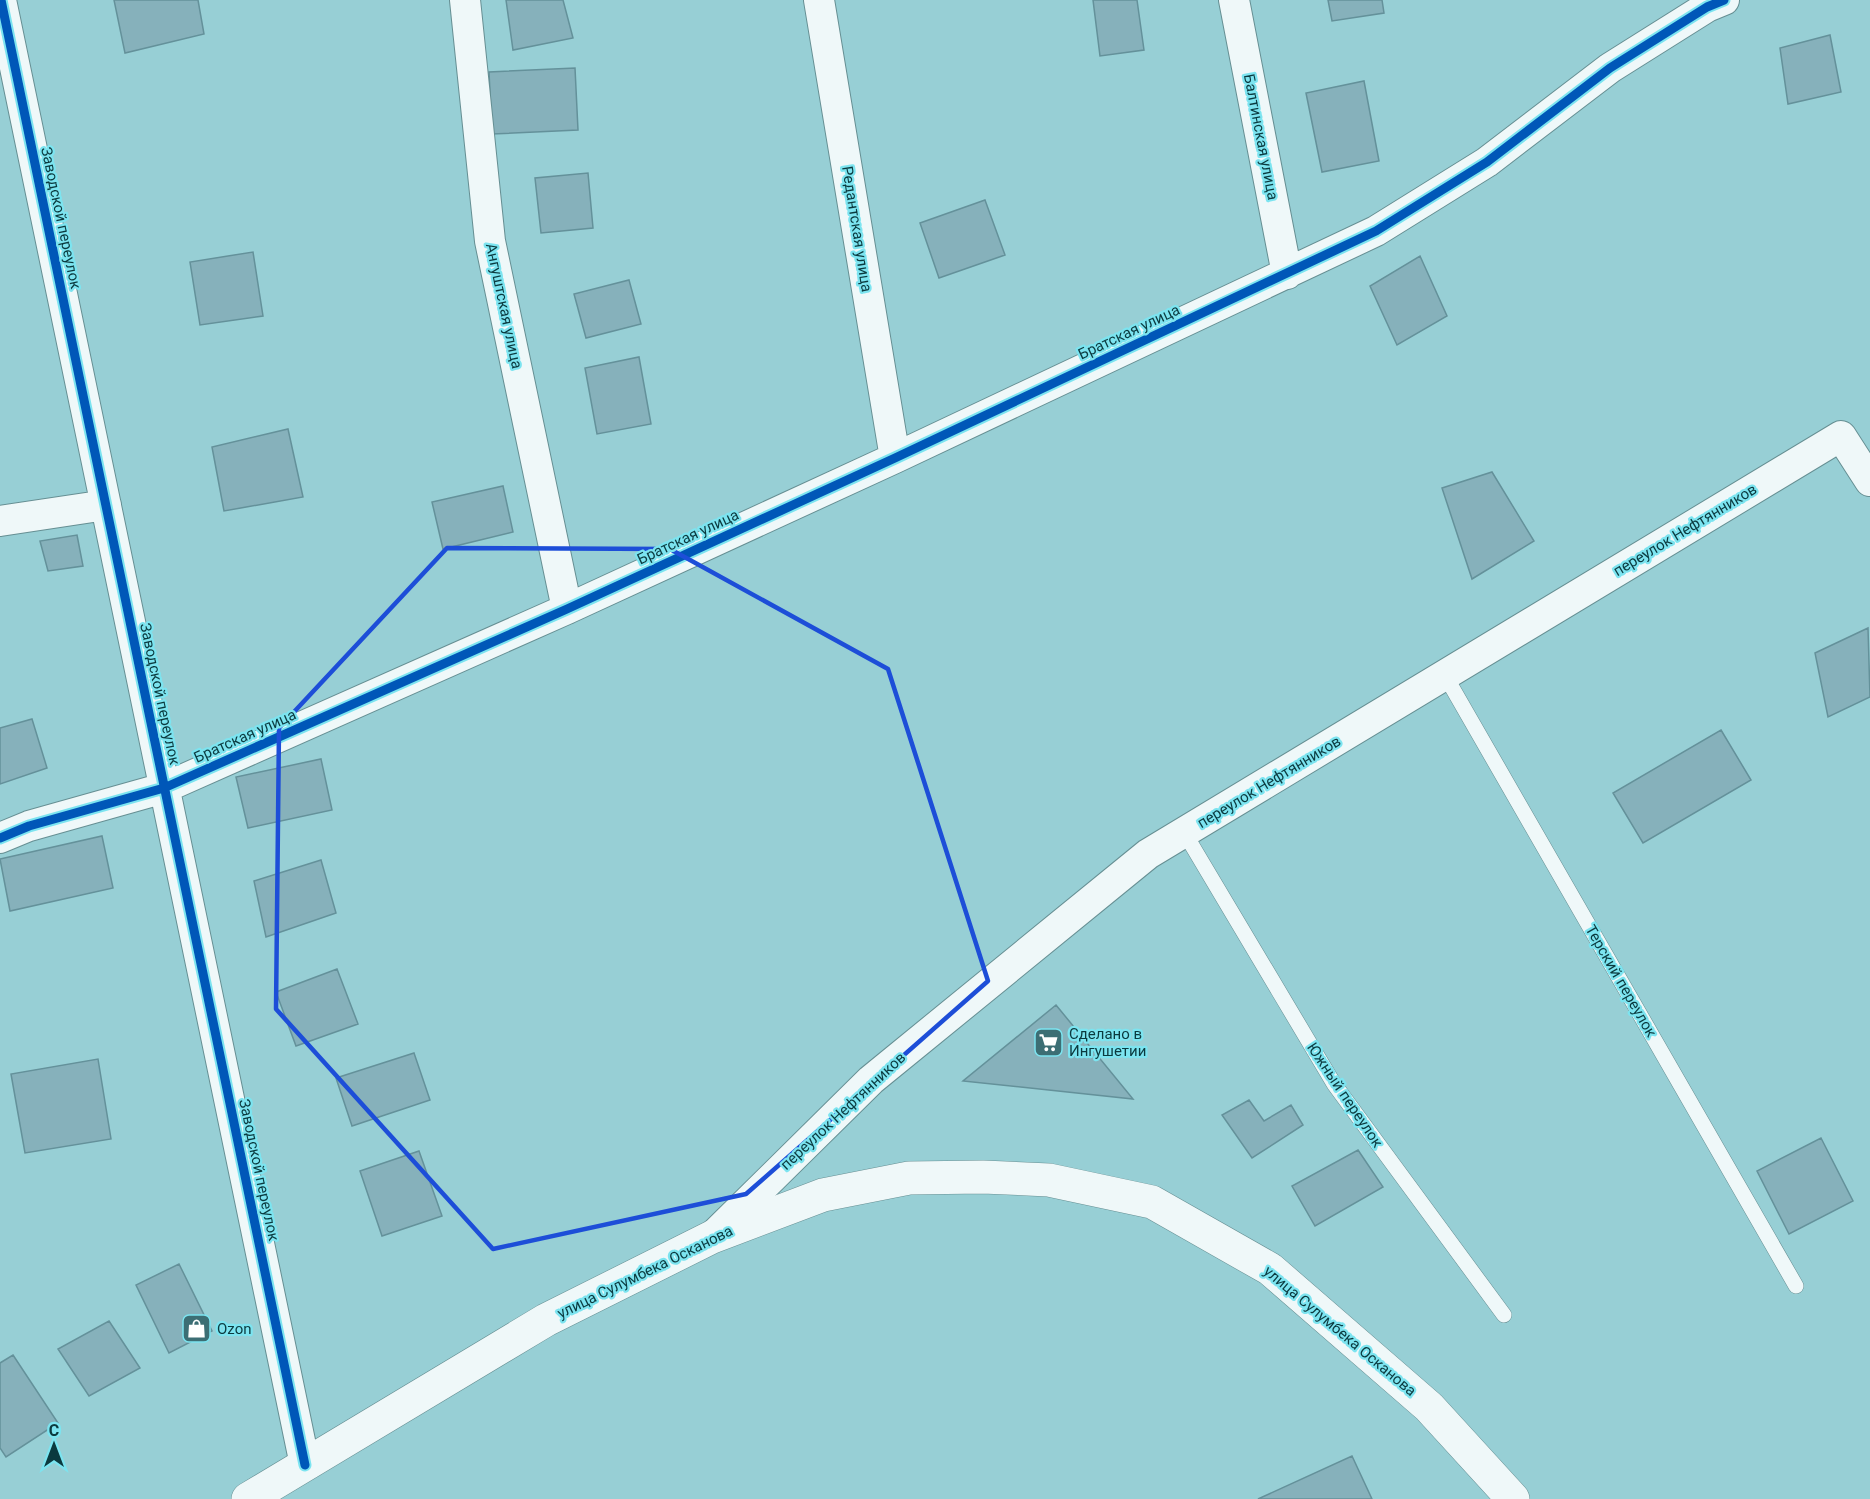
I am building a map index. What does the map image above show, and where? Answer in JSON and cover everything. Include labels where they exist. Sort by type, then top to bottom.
[{"type":"main road","name":"улица Сулумбека Осканова","points":[[248,1499],[546,1320],[712,1237],[824,1195],[909,1178],[983,1177],[1049,1180],[1152,1202],[1270,1269],[1429,1407],[1513,1499]]},
{"type":"street","name":"Ангуштская улица","points":[[465,0],[490,241],[567,609]]},
{"type":"street","name":"Редантская улица","points":[[819,0],[894,458]]},
{"type":"street","name":"Балтинская улица","points":[[1234,0],[1287,274]]},
{"type":"street","name":"Братская улица","points":[[0,838],[29,826],[164,788],[567,609],[1376,231],[1487,162],[1610,68],[1707,7],[1724,0]]},
{"type":"street","name":"Заводской переулок","points":[[1,3],[305,1465]]},
{"type":"street","name":"переулок Нефтянников","points":[[712,1237],[872,1080],[1148,854],[1446,677],[1841,436],[1870,481]]},
{"type":"street","points":[[0,521],[105,505]]},
{"type":"lane","name":"Терский переулок","points":[[1446,677],[1796,1286]]},
{"type":"lane","name":"Южный переулок","points":[[1184,832],[1334,1084],[1504,1315]]},
{"type":"highlighted area","points":[[447,548],[670,549],[888,669],[988,981],[746,1194],[493,1249],[276,1009],[279,728]]},
{"type":"building","points":[[114,0],[198,0],[204,34],[125,53]]},
{"type":"building","points":[[506,0],[563,0],[573,38],[513,50]]},
{"type":"building","points":[[1093,0],[1137,0],[1144,50],[1100,56]]},
{"type":"building","points":[[1328,0],[1382,0],[1384,13],[1332,21]]},
{"type":"building","points":[[1830,35],[1841,92],[1788,104],[1780,48]]},
{"type":"building","points":[[575,68],[578,130],[492,134],[489,72]]},
{"type":"building","points":[[1364,81],[1379,161],[1322,172],[1306,93]]},
{"type":"building","points":[[588,173],[593,228],[541,233],[535,178]]},
{"type":"building","points":[[985,200],[1005,255],[939,278],[920,223]]},
{"type":"building","points":[[253,252],[263,316],[200,325],[190,262]]},
{"type":"building","points":[[1420,256],[1447,316],[1397,345],[1370,286]]},
{"type":"building","points":[[629,280],[641,324],[586,338],[574,294]]},
{"type":"building","points":[[639,357],[651,424],[597,434],[585,368]]},
{"type":"building","points":[[288,429],[303,497],[224,511],[212,447]]},
{"type":"building","points":[[1492,472],[1534,541],[1472,579],[1442,488]]},
{"type":"building","points":[[503,486],[513,532],[443,549],[432,502]]},
{"type":"building","points":[[77,535],[83,566],[48,571],[40,541]]},
{"type":"building","points":[[1868,628],[1870,697],[1828,717],[1815,653]]},
{"type":"building","points":[[32,719],[47,768],[0,784],[0,728]]},
{"type":"building","points":[[1721,730],[1751,780],[1643,843],[1613,793]]},
{"type":"building","points":[[321,759],[332,810],[248,828],[236,777]]},
{"type":"building","points":[[102,836],[113,888],[10,911],[0,859]]},
{"type":"building","points":[[321,860],[336,913],[266,937],[254,881]]},
{"type":"building","points":[[337,969],[358,1024],[296,1046],[276,992]]},
{"type":"building","name":"Сделано в Ингушетии","points":[[1056,1005],[1133,1099],[963,1081]]},
{"type":"building","points":[[414,1053],[430,1100],[352,1126],[336,1078]]},
{"type":"building","points":[[98,1059],[111,1139],[25,1153],[11,1074]]},
{"type":"building","points":[[1249,1100],[1264,1121],[1291,1105],[1303,1125],[1252,1158],[1222,1115]]},
{"type":"building","points":[[1821,1138],[1853,1201],[1789,1234],[1757,1171]]},
{"type":"building","points":[[1358,1150],[1383,1187],[1315,1226],[1292,1186]]},
{"type":"building","points":[[419,1151],[442,1216],[382,1236],[360,1171]]},
{"type":"building","points":[[179,1264],[212,1331],[169,1353],[136,1285]]},
{"type":"building","points":[[109,1321],[140,1368],[89,1396],[58,1349]]},
{"type":"building","points":[[13,1355],[58,1423],[6,1457],[0,1448],[0,1363]]},
{"type":"building","points":[[1352,1456],[1372,1499],[1258,1499]]},
{"type":"cycle path","points":[[1,0],[305,1465]]},
{"type":"cycle path","points":[[0,838],[29,826],[164,788],[567,609],[895,458],[1376,231],[1487,162],[1610,68],[1707,7],[1724,0]]},
{"type":"place","name":"Сделано в Ингушетии","points":[[1048,1043]]},
{"type":"place","name":"Ozon","points":[[196,1329]]}]
